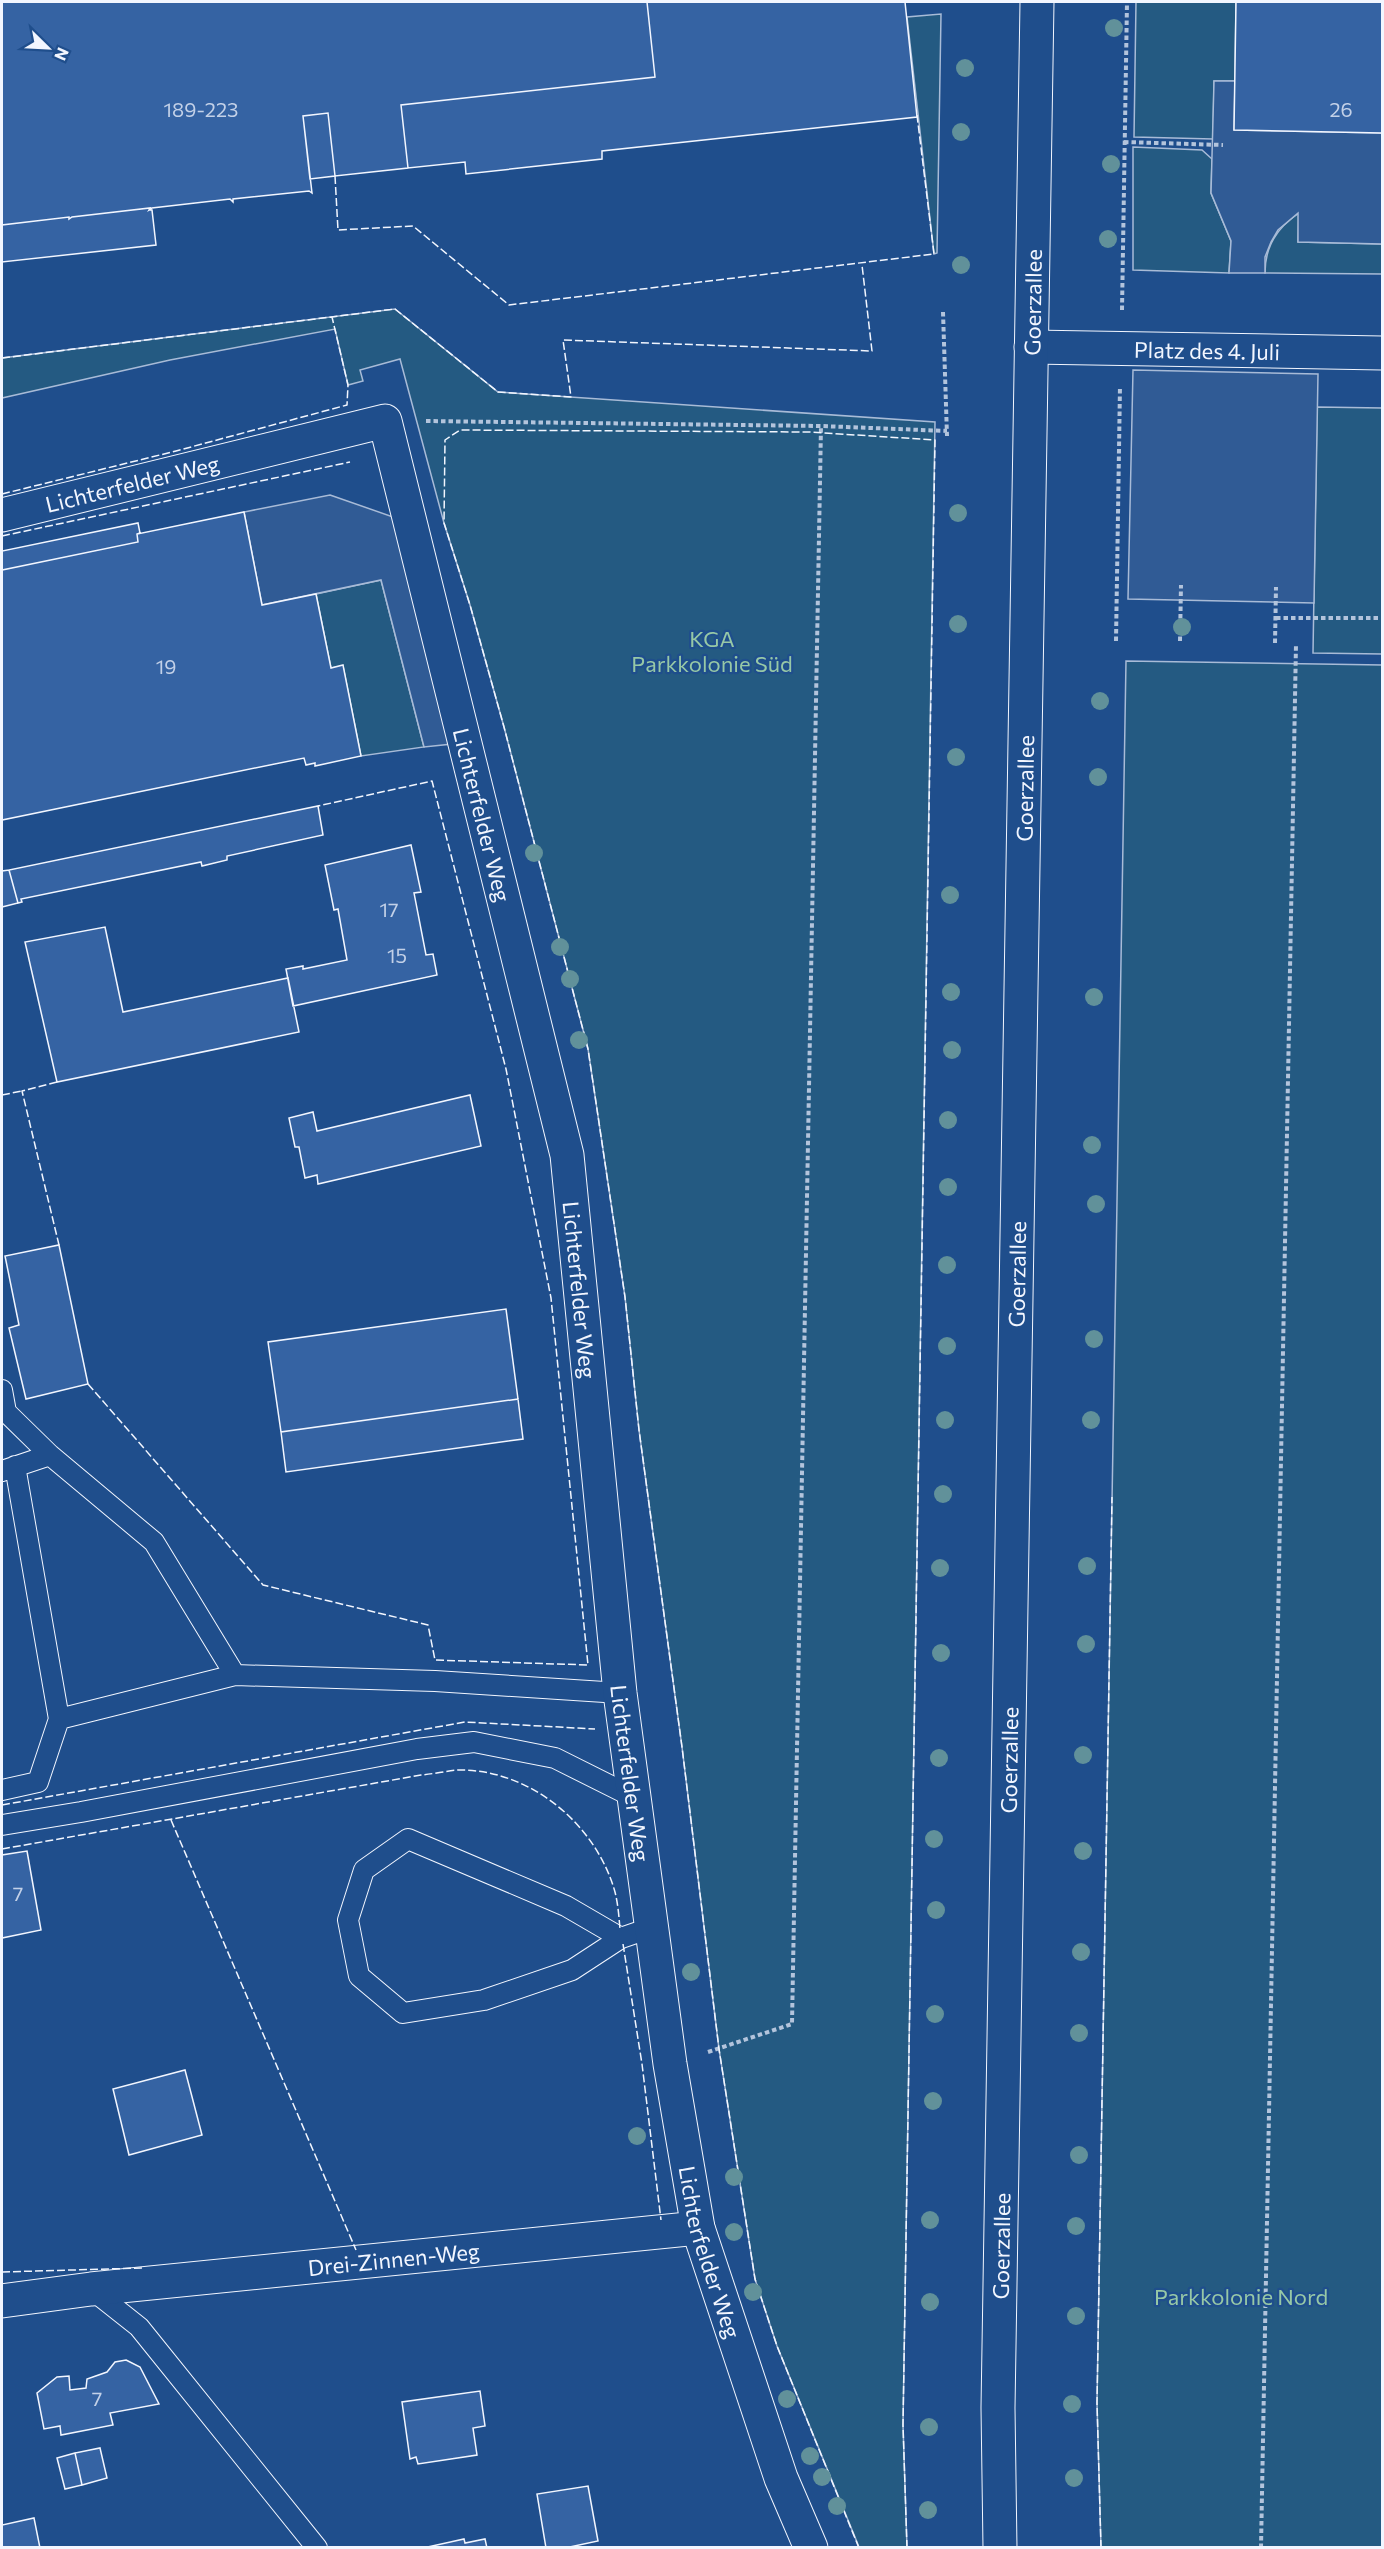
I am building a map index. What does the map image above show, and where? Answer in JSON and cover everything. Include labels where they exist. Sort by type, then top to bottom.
[{"type":"street","name":"Goerzallee","points":[[1000,2547],[998,2396],[1037,2]]},
{"type":"street","name":"Platz des 4. Juli","points":[[1031,347],[1383,353]]},
{"type":"street","name":"Lichterfelder Weg","points":[[2,515],[385,421],[567,1155],[620,1693],[635,1798],[636,1933],[670,2064],[698,2228],[781,2478],[811,2547]]},
{"type":"street","name":"Drei-Zinnen-Weg","points":[[2,2301],[91,2289],[698,2228]]},
{"type":"lane","points":[[2,1390],[6,1412],[50,1455],[153,1542],[235,1675]]},
{"type":"lane","points":[[2,1790],[38,1782],[59,1719],[8,1469],[50,1455]]},
{"type":"lane","points":[[59,1719],[235,1675],[435,1681],[620,1693]]},
{"type":"lane","points":[[2,1825],[417,1749],[474,1742],[555,1758],[635,1798]]},
{"type":"lane","points":[[408,1839],[636,1933],[572,1970],[484,2000],[404,2013],[359,1976],[348,1920],[364,1870],[408,1839]]},
{"type":"lane","points":[[91,2289],[139,2327],[317,2547]]},
{"type":"path","points":[[1116,641],[1127,2]]},
{"type":"path","points":[[1124,142],[1223,145]]},
{"type":"path","points":[[385,421],[821,426],[947,434],[943,312]]},
{"type":"path","points":[[670,2064],[792,2024],[821,426]]},
{"type":"path","points":[[1180,641],[1181,585]]},
{"type":"path","points":[[1275,643],[1276,587]]},
{"type":"path","points":[[1276,618],[1383,618]]},
{"type":"path","points":[[1261,2547],[1296,644]]},
{"type":"green space","points":[[1136,2],[1236,2],[1235,81],[1214,81],[1213,139],[1134,137]]},
{"type":"green space","points":[[941,14],[937,253],[934,254],[907,17]]},
{"type":"green space","points":[[1133,147],[1202,150],[1212,159],[1211,193],[1231,241],[1229,273],[1133,270]]},
{"type":"green space","points":[[1299,213],[1298,242],[1382,244],[1382,274],[1265,273],[1267,254],[1274,238],[1284,225]]},
{"type":"green space","name":"KGA Parkkolonie Süd","points":[[395,309],[498,392],[935,422],[903,2425],[907,2547],[859,2547],[777,2346],[755,2279],[719,2049],[682,1747],[639,1430],[625,1297],[588,1049],[504,727],[470,605],[444,523],[400,359],[360,370],[363,381],[348,385],[335,329],[170,360],[2,398],[2,358]]},
{"type":"green space","points":[[1317,407],[1382,408],[1382,654],[1313,653]]},
{"type":"green space","points":[[381,580],[424,747],[361,756],[343,666],[331,668],[316,594]]},
{"type":"green space","name":"Parkkolonie Nord","points":[[1126,661],[1382,665],[1382,2547],[1101,2547],[1097,2403]]},
{"type":"shaded area","points":[[1214,81],[1235,81],[1234,130],[1382,133],[1382,244],[1298,242],[1298,213],[1278,230],[1271,242],[1265,257],[1265,273],[1229,273],[1231,241],[1211,193]]},
{"type":"shaded area","points":[[1133,370],[1318,374],[1314,603],[1128,599]]},
{"type":"shaded area","points":[[330,495],[396,518],[452,744],[424,747],[381,580],[262,605],[244,512]]},
{"type":"building","points":[[2,2],[647,2],[655,77],[401,105],[408,168],[335,176],[328,113],[303,116],[312,193],[309,191],[233,199],[233,202],[230,199],[2,225]]},
{"type":"building","points":[[647,2],[905,2],[917,117],[602,151],[602,159],[466,174],[465,162],[408,168],[401,105],[655,77]]},
{"type":"building","points":[[1236,2],[1382,2],[1382,133],[1234,130]]},
{"type":"building","points":[[328,113],[335,176],[310,179],[303,116]]},
{"type":"building","points":[[150,208],[156,245],[2,262],[2,225]]},
{"type":"building","points":[[244,512],[262,605],[316,594],[331,668],[343,665],[361,756],[315,766],[315,763],[306,765],[304,758],[2,820],[2,570],[138,542],[137,534]]},
{"type":"building","points":[[138,523],[140,533],[137,534],[138,542],[2,570],[2,551]]},
{"type":"building","points":[[318,806],[323,835],[227,856],[227,860],[202,866],[201,862],[21,899],[22,902],[18,903],[9,870]]},
{"type":"building","points":[[411,845],[421,892],[414,893],[426,955],[433,954],[437,975],[293,1006],[286,969],[303,966],[303,969],[347,960],[338,909],[334,910],[325,865]]},
{"type":"building","points":[[9,870],[18,903],[2,907],[2,871]]},
{"type":"building","points":[[105,927],[123,1012],[288,978],[299,1032],[57,1082],[25,942]]},
{"type":"building","points":[[470,1095],[481,1146],[318,1184],[317,1175],[305,1178],[299,1147],[295,1147],[289,1118],[313,1112],[317,1131]]},
{"type":"building","points":[[59,1245],[88,1384],[26,1399],[9,1328],[19,1325],[5,1256]]},
{"type":"building","points":[[506,1309],[518,1399],[281,1432],[268,1342]]},
{"type":"building","points":[[518,1399],[523,1439],[286,1472],[281,1432]]},
{"type":"building","points":[[27,1851],[41,1930],[2,1938],[2,1855]]},
{"type":"building","points":[[185,2070],[202,2135],[129,2155],[113,2089]]},
{"type":"building","points":[[126,2360],[140,2367],[159,2404],[110,2413],[113,2425],[61,2435],[60,2426],[44,2429],[37,2393],[57,2377],[69,2376],[70,2390],[86,2388],[87,2379],[107,2372],[115,2362]]},
{"type":"building","points":[[480,2391],[485,2426],[473,2428],[477,2455],[418,2464],[416,2457],[410,2459],[402,2402]]},
{"type":"building","points":[[100,2448],[107,2478],[82,2485],[75,2453]]},
{"type":"building","points":[[75,2453],[82,2485],[65,2489],[57,2458]]},
{"type":"building","points":[[588,2486],[598,2541],[565,2548],[546,2548],[537,2494]]},
{"type":"building","points":[[34,2518],[40,2548],[2,2548],[2,2525]]},
{"type":"building","points":[[464,2539],[465,2543],[485,2539],[487,2548],[423,2548]]},
{"type":"fence","points":[[335,176],[338,230],[413,226],[509,305],[934,254],[917,115]]},
{"type":"fence","points":[[2,358],[395,309],[498,392],[571,397],[563,340],[872,351],[862,265]]},
{"type":"fence","points":[[2,494],[176,451],[347,405],[348,385],[332,317]]},
{"type":"fence","points":[[859,2548],[777,2346],[755,2279],[719,2049],[682,1747],[639,1430],[625,1297],[588,1049],[504,727],[470,605],[444,523],[445,440],[460,430],[809,432],[935,440],[903,2425],[907,2548]]},
{"type":"fence","points":[[2,536],[350,462]]},
{"type":"fence","points":[[88,1384],[263,1585],[428,1625],[435,1660],[588,1665],[551,1298],[506,1069],[432,781],[318,806]]},
{"type":"fence","points":[[57,1082],[22,1091],[59,1245]]},
{"type":"fence","points":[[2,1095],[22,1091]]},
{"type":"fence","points":[[1101,2548],[1097,2403],[1112,1497]]},
{"type":"fence","points":[[2,1805],[465,1722],[595,1729]]},
{"type":"fence","points":[[2,1849],[421,1775],[458,1770],[485,1772],[510,1779],[534,1790],[576,1823],[593,1844],[606,1867],[615,1892],[620,1929]]},
{"type":"fence","points":[[171,1820],[356,2250]]},
{"type":"fence","points":[[623,1944],[642,2064],[661,2220]]},
{"type":"fence","points":[[2,2272],[142,2268]]}]
